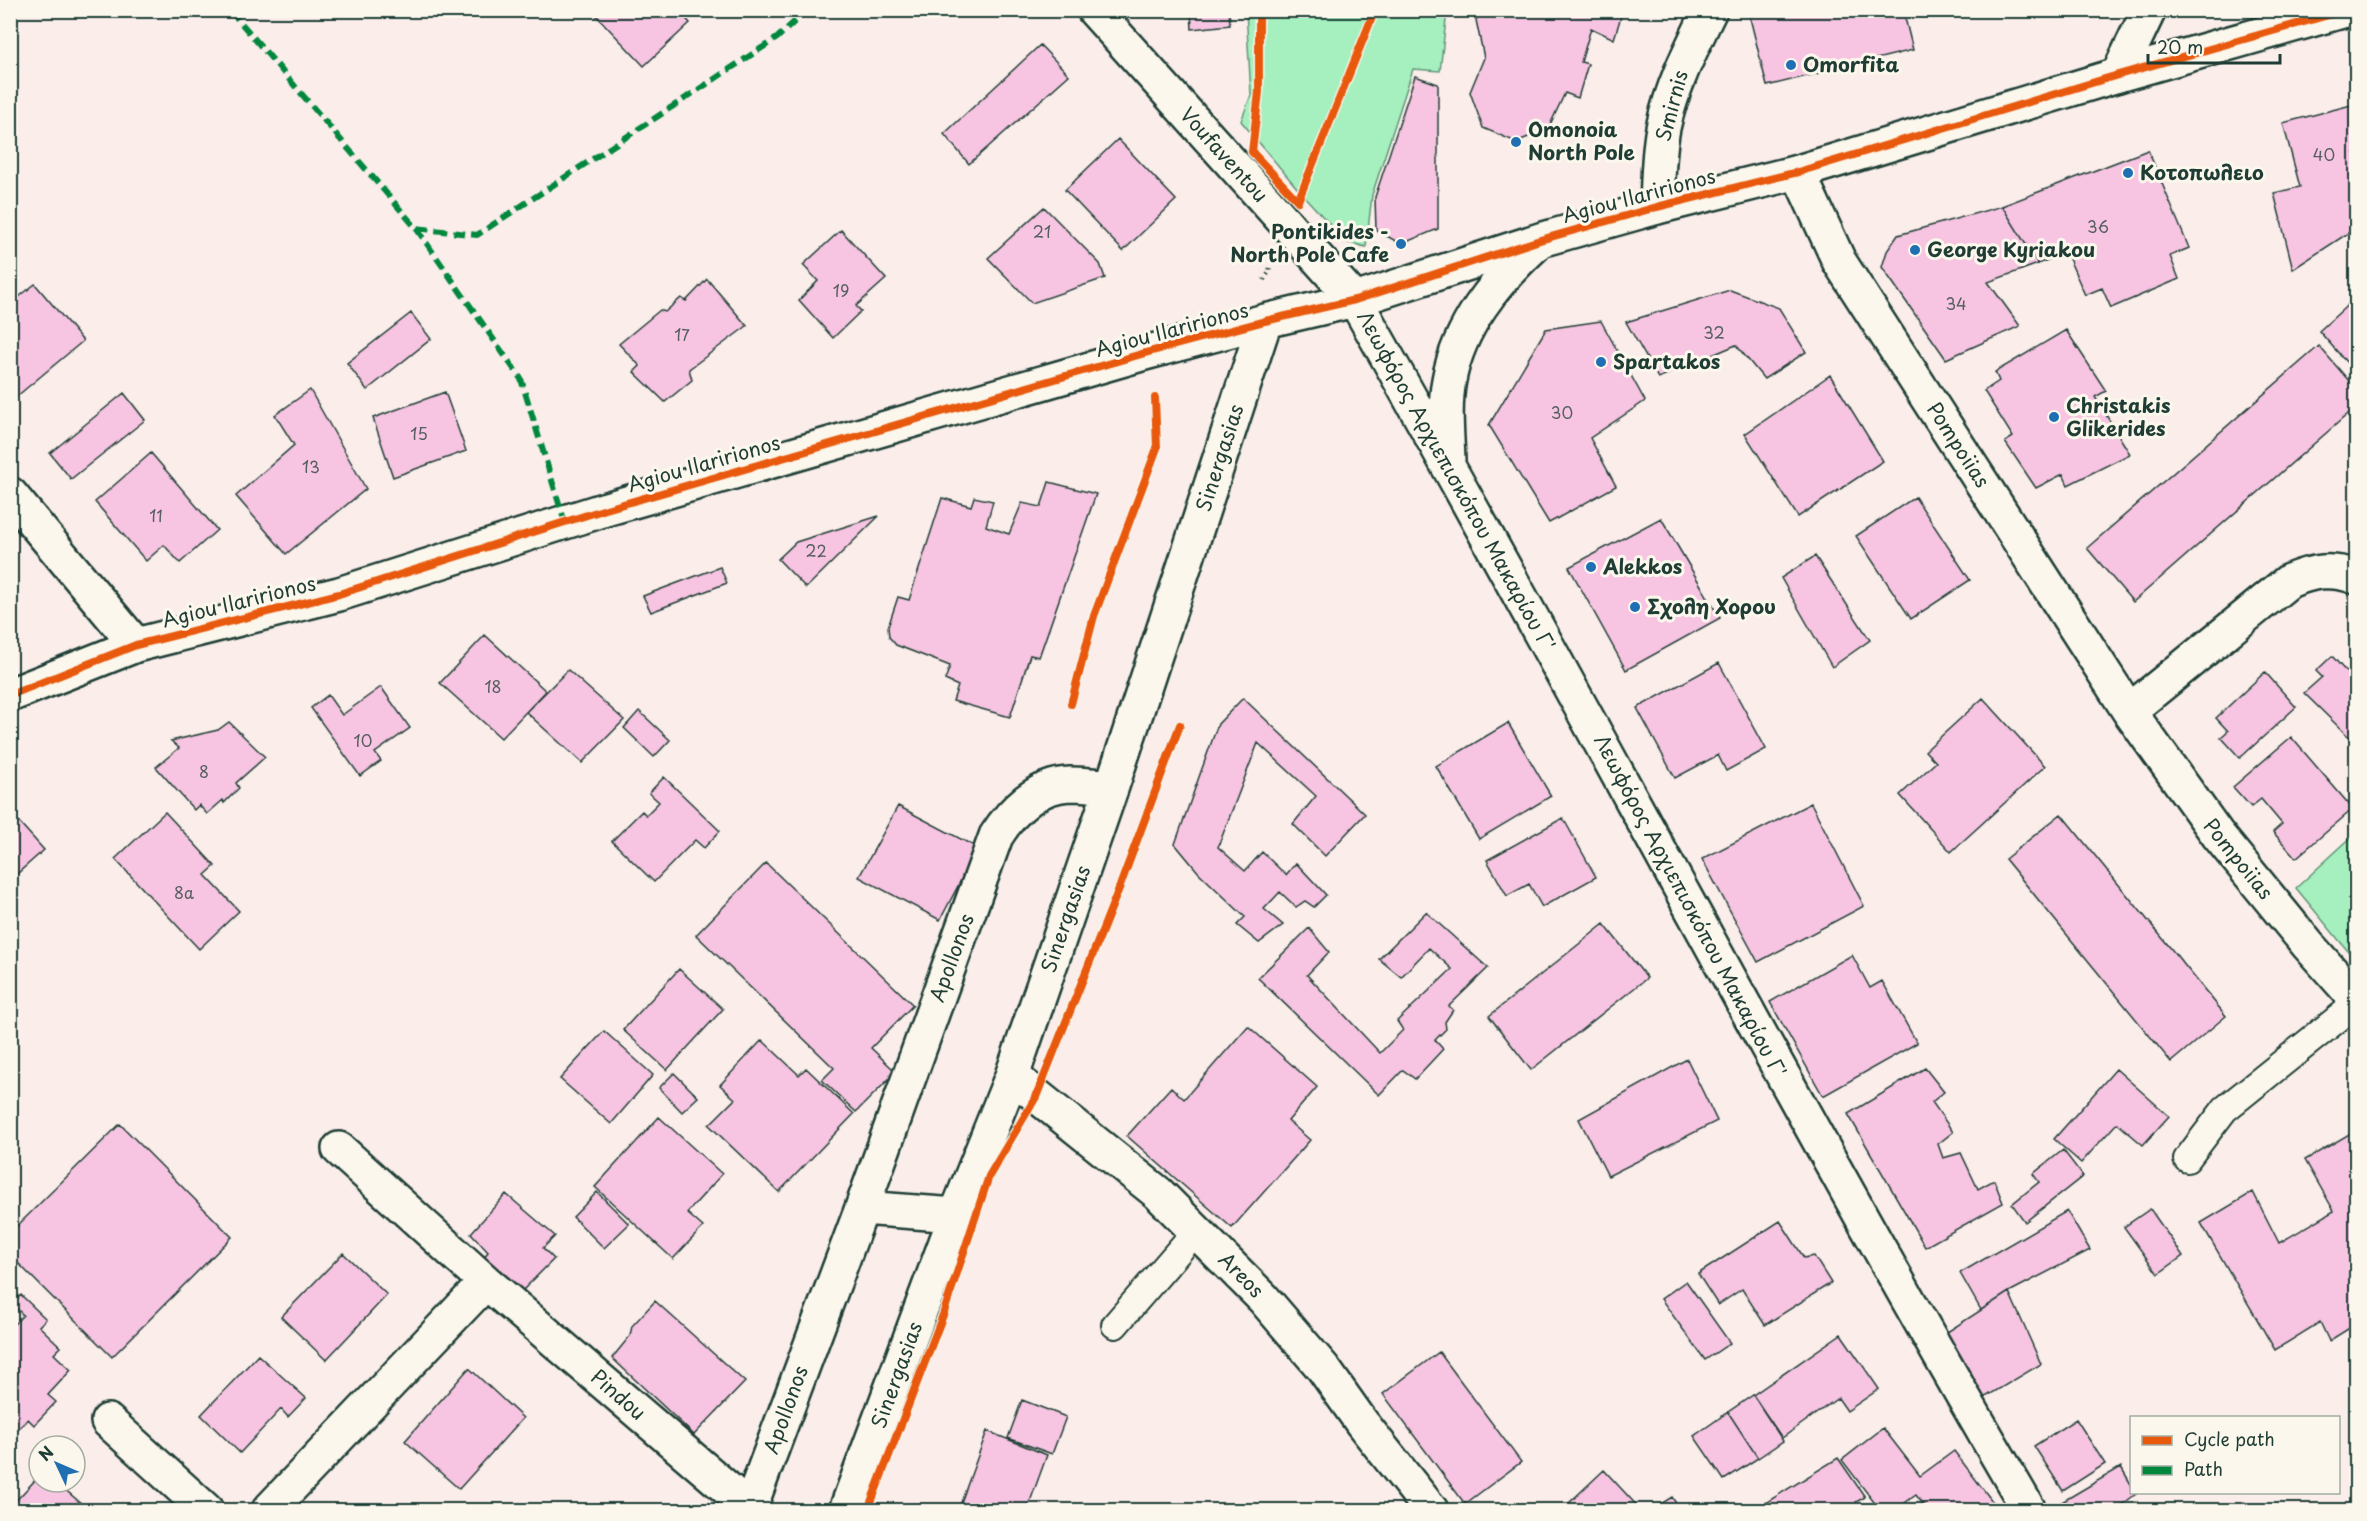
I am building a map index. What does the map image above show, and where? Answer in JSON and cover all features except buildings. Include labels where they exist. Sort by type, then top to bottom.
[{"type":"street","name":"Smirnis","points":[[1657,207],[1659,158],[1667,110],[1681,69],[1710,10]]},
{"type":"street","points":[[2118,75],[2149,10]]},
{"type":"street","name":"Agiou Ilaririonos","points":[[10,695],[136,645],[339,594],[606,509],[1145,354],[1265,321],[1355,300],[1540,240],[1657,207],[1798,172],[2118,75],[2346,10]]},
{"type":"street","name":"Voufaventou","points":[[1095,11],[1355,300]]},
{"type":"street","name":"Pompoiias","points":[[1798,172],[1839,261],[2129,711],[2218,835],[2308,945],[2356,999]]},
{"type":"street","points":[[1448,462],[1446,403],[1455,356],[1486,297],[1506,272],[1540,240]]},
{"type":"street","name":"Λεωφόρος Αρχιεπισκόπου Μακαρίου Γ'","points":[[1355,300],[1448,462],[1678,881],[1773,1061],[1951,1377],[2029,1510]]},
{"type":"street","name":"Sinergasias","points":[[846,1510],[956,1215],[1012,1076],[1112,786],[1265,321]]},
{"type":"street","points":[[10,494],[136,645]]},
{"type":"street","points":[[2129,711],[2289,581],[2308,573],[2329,570],[2356,577]]},
{"type":"street","name":"Apollonos","points":[[749,1509],[862,1208],[996,836],[1006,819],[1020,806],[1049,788],[1067,784],[1112,786]]},
{"type":"street","name":"Areos","points":[[1012,1076],[1158,1193],[1263,1298],[1323,1368],[1362,1423],[1431,1510]]},
{"type":"street","name":"Pindou","points":[[339,1149],[486,1282],[749,1509]]},
{"type":"street","points":[[862,1208],[956,1215]]},
{"type":"street","points":[[269,1510],[486,1282]]},
{"type":"street","points":[[108,1421],[206,1510]]},
{"type":"lane","points":[[2187,1159],[2225,1109],[2356,1004]]},
{"type":"lane","points":[[1115,1325],[1197,1230]]},
{"type":"path","points":[[1254,132],[1259,92],[1259,10]]},
{"type":"path","points":[[1260,288],[1269,272],[1270,264],[1266,255]]},
{"type":"green space","points":[[1246,11],[1447,11],[1440,71],[1413,69],[1372,195],[1366,247],[1346,242],[1241,121],[1251,95]]},
{"type":"green space","points":[[2356,833],[2356,961],[2296,888]]},
{"type":"marked path","points":[[230,10],[416,228],[477,235],[777,38],[807,10]]},
{"type":"marked path","points":[[416,228],[521,379],[565,523]]},
{"type":"cycle path","points":[[1259,10],[1259,92],[1252,152],[1298,201],[1375,10]]},
{"type":"cycle path","points":[[10,695],[136,645],[339,594],[606,509],[1145,353],[1355,300],[1540,240],[1657,207],[1798,172],[2118,75],[2346,10]]},
{"type":"cycle path","points":[[1071,704],[1094,616],[1157,448],[1155,398]]},
{"type":"cycle path","points":[[868,1510],[943,1315],[989,1176],[1036,1097],[1120,886],[1180,725]]},
{"type":"place","name":"Omorfita","points":[[1791,65]]},
{"type":"place","name":"Omonoia North Pole","points":[[1516,142]]},
{"type":"place","name":"Κοτοπωλειο","points":[[2128,173]]},
{"type":"place","name":"Pontikides - North Pole Cafe","points":[[1401,244]]},
{"type":"place","name":"George Kyriakou","points":[[1915,250]]},
{"type":"place","name":"Spartakos","points":[[1601,362]]},
{"type":"place","name":"Christakis Glikerides","points":[[2054,417]]},
{"type":"place","name":"Alekkos","points":[[1591,567]]},
{"type":"place","name":"Σχολη Χορου","points":[[1635,607]]}]
